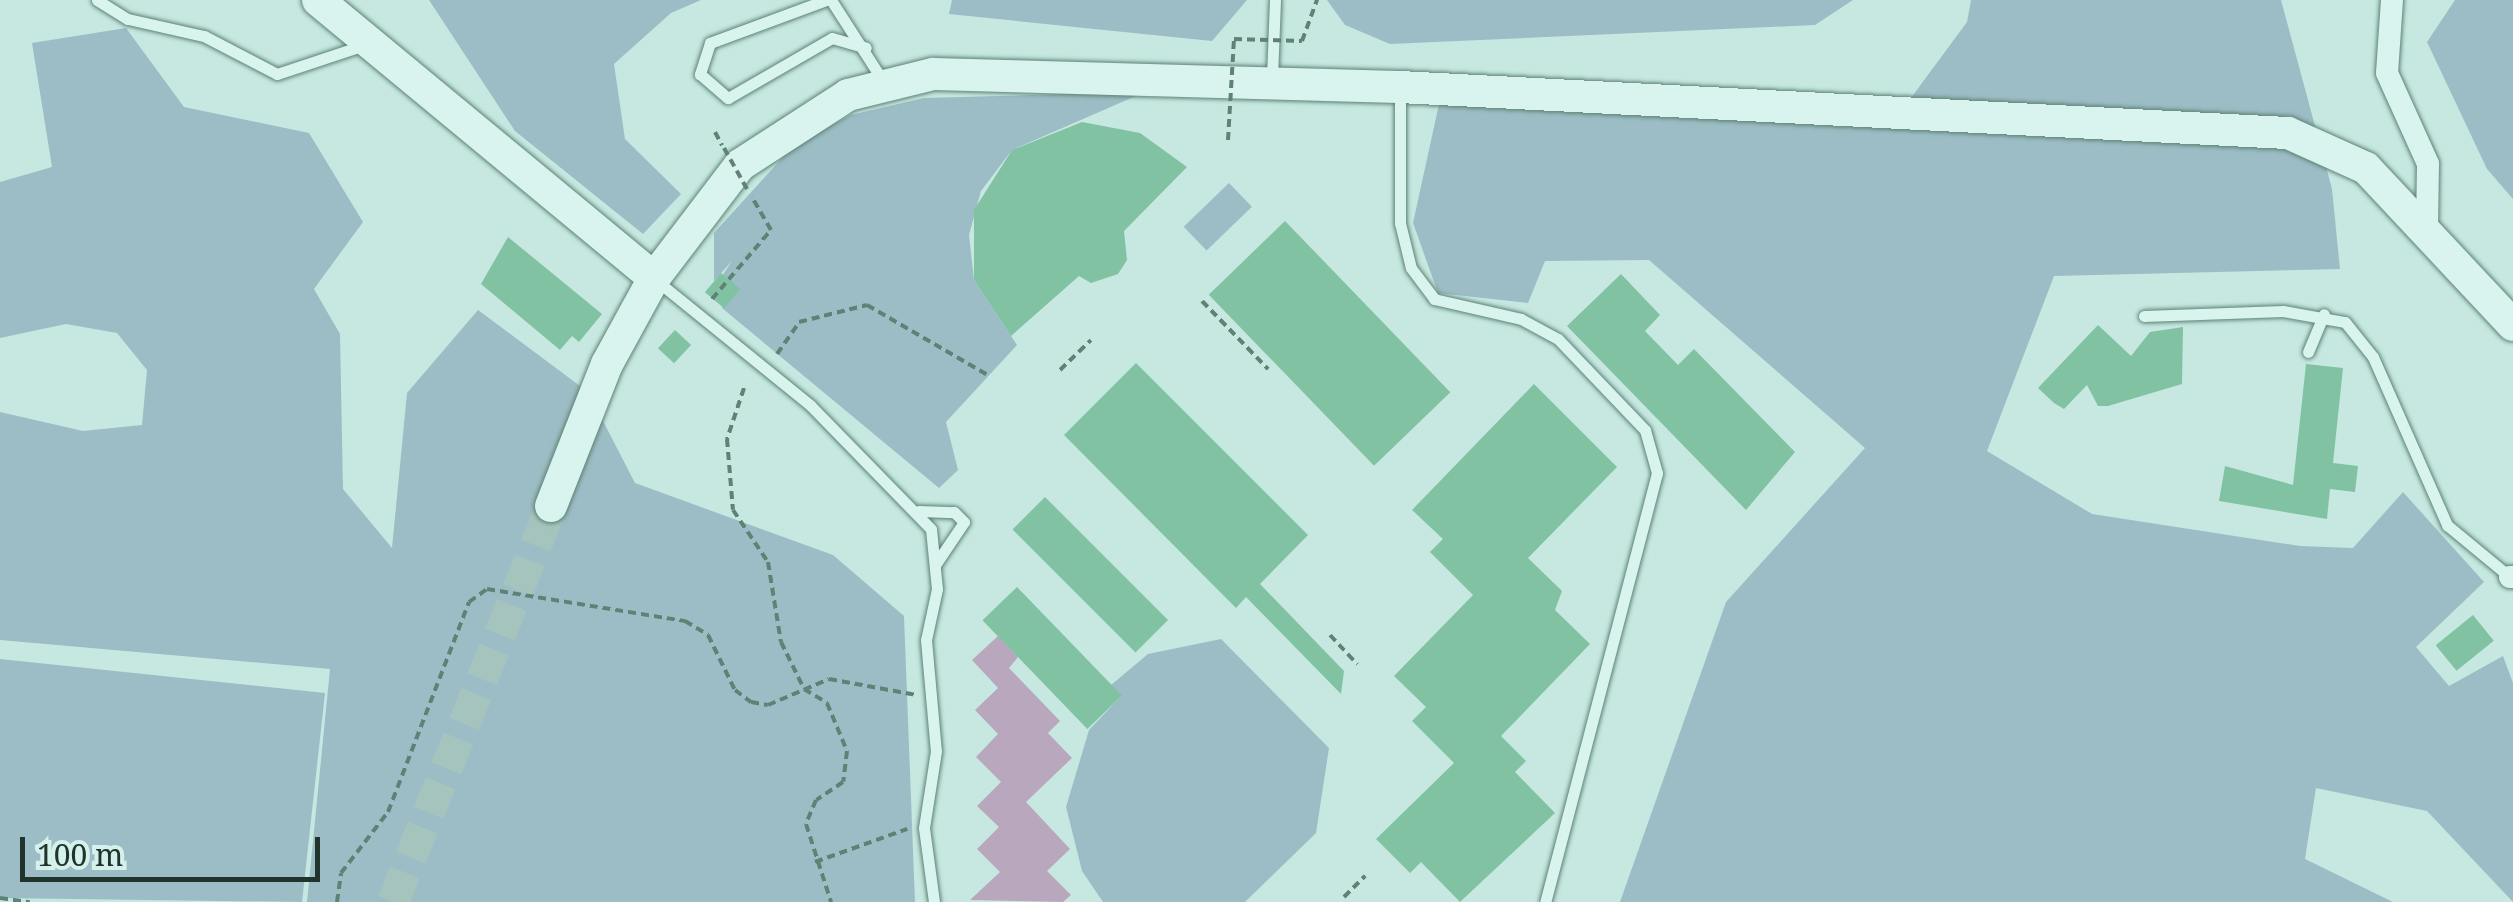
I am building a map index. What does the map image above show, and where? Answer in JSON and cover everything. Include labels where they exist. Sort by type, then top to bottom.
[{"type":"street","points":[[318,0],[654,278]]},
{"type":"street","points":[[2392,0],[2388,73],[2428,164],[2427,231]]},
{"type":"street","points":[[551,506],[608,364],[654,278],[761,146],[883,81],[996,74],[1272,82],[2288,133],[2366,168],[2513,325]]},
{"type":"lane","points":[[97,0],[128,19],[204,36],[277,74],[352,56],[368,41]]},
{"type":"lane","points":[[866,48],[832,38],[728,98],[700,74],[702,51],[720,37],[829,0],[866,48],[883,81]]},
{"type":"lane","points":[[1272,82],[1275,0]]},
{"type":"lane","points":[[1400,87],[1400,223],[1410,268],[1434,299],[1520,320],[1558,340],[1644,430],[1657,472],[1546,902]]},
{"type":"lane","points":[[654,278],[810,404],[919,511],[935,565],[926,640],[936,751],[924,828],[934,902]]},
{"type":"lane","points":[[2308,352],[2324,314]]},
{"type":"lane","points":[[2144,316],[2324,314],[2361,334],[2446,525],[2512,577]]},
{"type":"lane","points":[[919,511],[954,512],[964,522],[935,565]]},
{"type":"path","points":[[1228,140],[1234,39],[1302,40],[1317,0]]},
{"type":"path","points":[[712,299],[771,230],[715,132]]},
{"type":"path","points":[[1202,301],[1268,369]]},
{"type":"path","points":[[777,354],[799,322],[866,305],[942,340],[986,374]]},
{"type":"path","points":[[1060,370],[1091,340]]},
{"type":"path","points":[[744,388],[727,439],[730,495],[768,562],[770,615],[804,689],[827,704],[847,751],[843,782],[816,800],[806,824],[815,862],[831,902]]},
{"type":"path","points":[[337,902],[341,873],[388,812],[468,602],[488,590],[684,621],[708,635],[734,690],[750,702],[856,681],[931,700]]},
{"type":"path","points":[[1330,636],[1357,664]]},
{"type":"path","points":[[815,862],[912,829]]},
{"type":"path","points":[[1344,897],[1366,876]]},
{"type":"path","points":[[0,898],[30,902]]},
{"type":"shaded area","points":[[429,0],[701,0],[671,13],[614,64],[625,139],[681,194],[643,234],[515,131]]},
{"type":"shaded area","points":[[952,0],[1247,0],[1212,41],[949,14]]},
{"type":"shaded area","points":[[1327,0],[1853,0],[1815,25],[1390,44],[1345,25]]},
{"type":"shaded area","points":[[1971,0],[2281,0],[2332,189],[2340,269],[2054,276],[1987,451],[2092,514],[2300,546],[2353,548],[2403,492],[2484,582],[2416,647],[2449,686],[2503,656],[2513,683],[2513,902],[2427,811],[2316,788],[2305,859],[2393,902],[1620,902],[1726,602],[1865,448],[1649,260],[1545,261],[1528,303],[1438,293],[1413,223],[1441,95],[1905,106],[1967,22]]},
{"type":"shaded area","points":[[2455,0],[2513,0],[2513,199],[2487,169],[2427,42]]},
{"type":"shaded area","points":[[126,28],[184,107],[309,133],[363,222],[314,289],[340,334],[343,489],[392,548],[407,393],[478,310],[588,392],[635,483],[833,555],[904,616],[915,902],[307,902],[330,669],[0,640],[0,412],[83,431],[142,425],[147,370],[117,333],[66,324],[0,338],[0,182],[52,167],[32,43]]},
{"type":"shaded area","points":[[1145,92],[1012,150],[981,191],[969,235],[974,280],[1017,345],[946,422],[958,470],[939,488],[722,308],[739,289],[718,282],[732,261],[714,281],[714,233],[794,145],[851,115],[924,98]]},
{"type":"shaded area","points":[[1229,183],[1252,207],[1207,251],[1184,227]]},
{"type":"shaded area","points":[[998,636],[1018,657],[1009,668],[1060,721],[1048,733],[1072,758],[1026,802],[1070,849],[1047,871],[1071,895],[1063,902],[970,900],[1000,872],[977,849],[999,827],[977,806],[1001,782],[976,757],[998,734],[975,710],[998,688],[972,660]]},
{"type":"shaded area","points":[[1221,639],[1329,748],[1316,833],[1245,902],[1103,902],[1082,871],[1066,807],[1089,730],[1121,696],[1111,685],[1148,654]]},
{"type":"shaded area","points":[[0,659],[325,693],[302,902],[0,898]]},
{"type":"building","points":[[1082,122],[1140,133],[1187,167],[1124,231],[1127,260],[1118,274],[1091,283],[1079,276],[1011,336],[974,280],[974,210],[1012,150]]},
{"type":"building","points":[[1285,221],[1450,392],[1374,466],[1209,295]]},
{"type":"building","points":[[508,237],[602,314],[579,342],[572,336],[560,350],[481,284]]},
{"type":"building","points":[[721,273],[740,289],[724,308],[705,292]]},
{"type":"building","points":[[1621,274],[1660,315],[1645,331],[1678,365],[1694,349],[1795,452],[1746,510],[1567,326]]},
{"type":"building","points":[[2098,325],[2131,356],[2150,332],[2183,327],[2182,384],[2108,406],[2098,406],[2087,385],[2064,409],[2054,403],[2038,388]]},
{"type":"building","points":[[675,330],[691,345],[674,363],[658,348]]},
{"type":"building","points":[[1136,363],[1308,535],[1260,584],[1344,671],[1341,694],[1246,597],[1236,608],[1064,435]]},
{"type":"building","points":[[2306,364],[2343,368],[2333,463],[2358,466],[2355,492],[2330,489],[2327,519],[2219,501],[2225,466],[2293,485]]},
{"type":"building","points":[[1534,384],[1617,467],[1528,558],[1562,591],[1555,610],[1590,644],[1501,736],[1526,761],[1515,772],[1555,813],[1460,902],[1421,862],[1410,873],[1376,839],[1454,763],[1412,721],[1426,707],[1394,676],[1473,595],[1430,552],[1443,539],[1412,510]]},
{"type":"building","points":[[1045,497],[1168,620],[1136,653],[1012,530]]},
{"type":"building","points":[[1017,587],[1122,696],[1087,729],[982,620]]},
{"type":"building","points":[[2473,615],[2494,641],[2456,671],[2436,645]]},
{"type":"tunnel","points":[[393,902],[551,506]]}]
